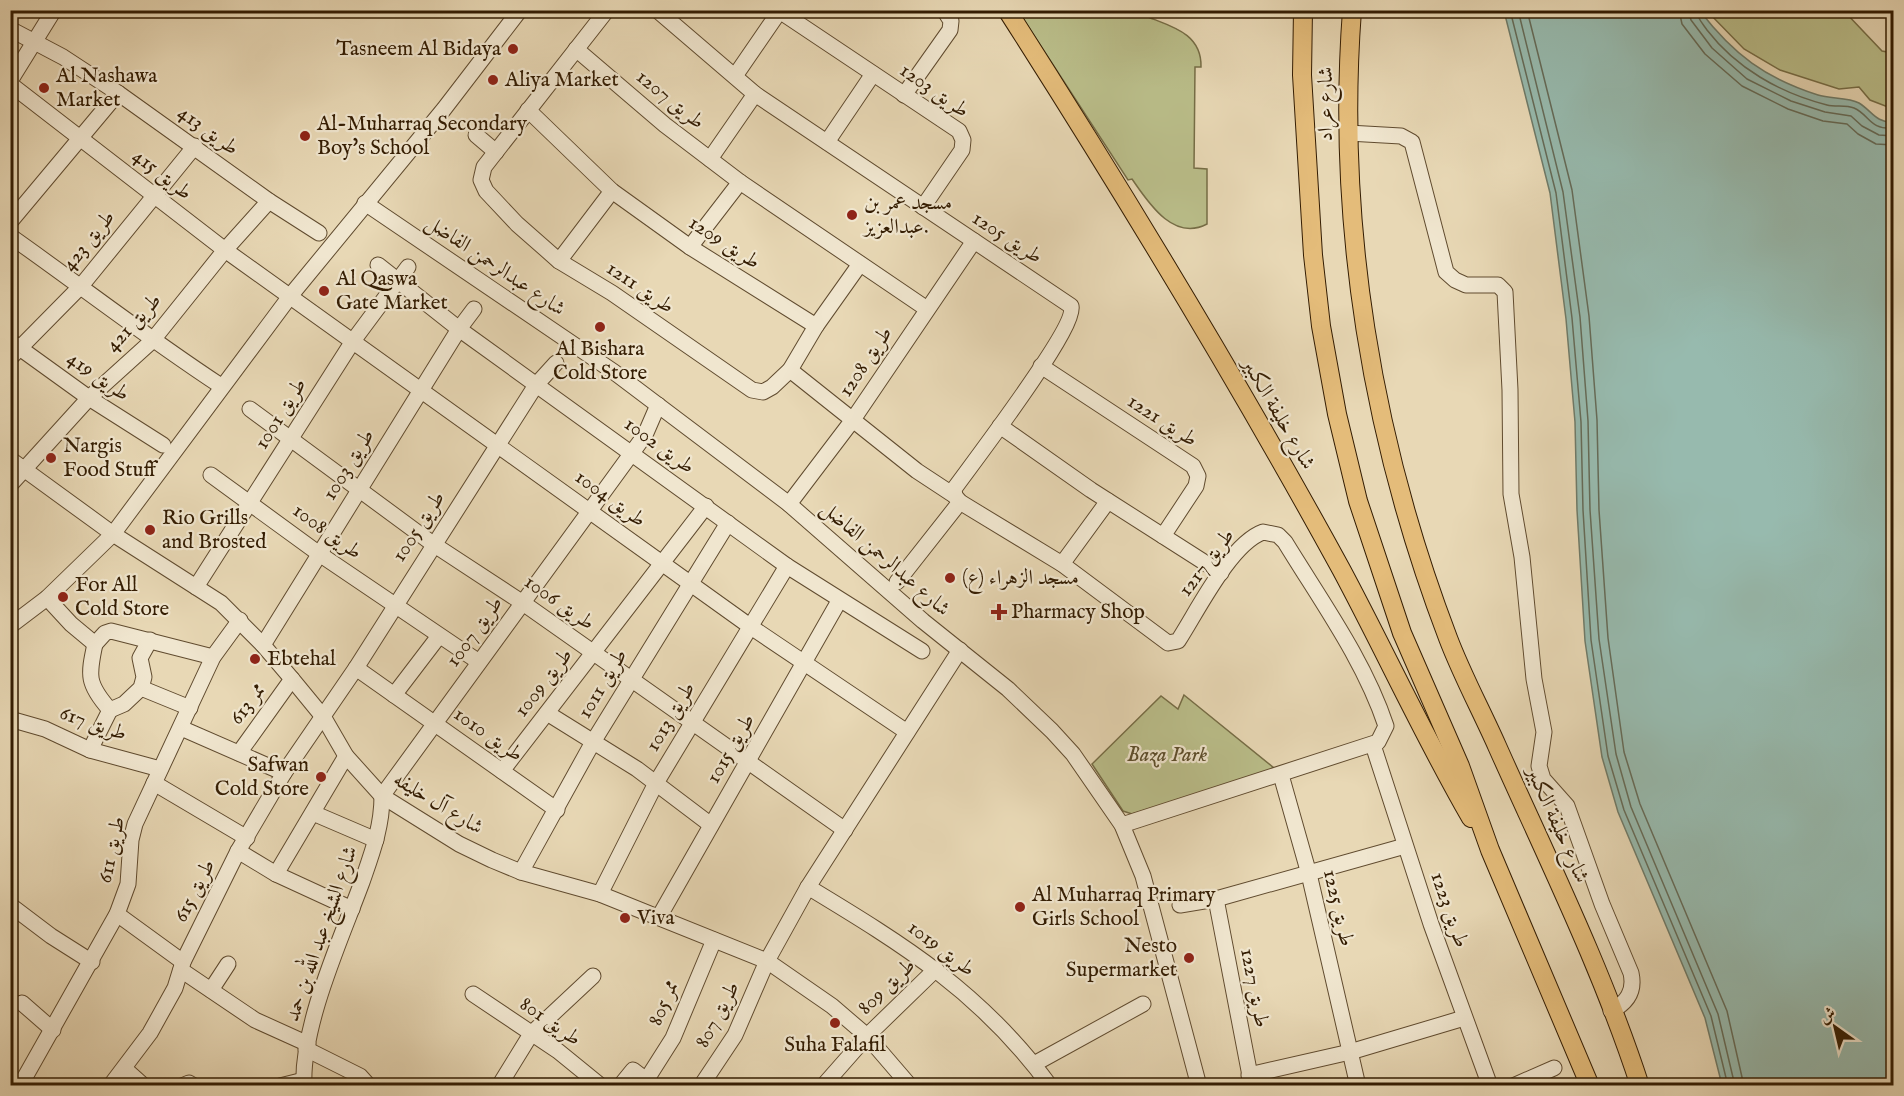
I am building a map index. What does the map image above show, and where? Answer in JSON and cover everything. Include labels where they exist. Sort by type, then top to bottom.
[{"type":"main road","name":"شارع خليفة الكبير","points":[[1007,10],[1120,187],[1176,280],[1341,569],[1435,753],[1491,850]]},
{"type":"main road","name":"شارع خليفة الكبير","points":[[1303,10],[1302,75],[1313,255],[1321,326],[1337,414],[1358,501],[1395,614],[1421,680],[1460,766],[1491,850],[1590,1086]]},
{"type":"main road","name":"شارع عراد","points":[[1351,197],[1348,133],[1352,10]]},
{"type":"main road","name":"شارع خليفة الكبير","points":[[1351,197],[1359,286],[1375,389],[1398,487],[1423,567],[1449,640],[1570,911],[1640,1086]]},
{"type":"street","points":[[10,82],[32,42],[54,10]]},
{"type":"street","points":[[10,626],[47,598],[113,534],[221,386],[227,372],[274,308],[291,295],[444,109],[520,10]]},
{"type":"street","points":[[476,135],[496,152],[607,10]]},
{"type":"street","name":"طريق 1205","points":[[657,10],[755,94],[1071,306],[1072,317],[956,496],[897,582]]},
{"type":"street","points":[[904,95],[950,30],[950,17],[944,10]]},
{"type":"street","points":[[735,76],[778,11]]},
{"type":"street","name":"طريق 1203","points":[[778,11],[959,131],[963,140],[962,150],[923,207]]},
{"type":"street","name":"طريق 413","points":[[10,29],[63,57],[118,93],[269,201],[319,233]]},
{"type":"street","name":"طريق 1207","points":[[576,49],[740,182],[927,309]]},
{"type":"street","name":"طريق 1203","points":[[827,142],[873,74]]},
{"type":"street","name":"طريق 415","points":[[10,82],[225,250],[291,295]]},
{"type":"street","points":[[10,222],[118,93]]},
{"type":"street","points":[[710,159],[755,94]]},
{"type":"street","name":"طريق 1209","points":[[528,110],[612,191],[690,247],[816,326]]},
{"type":"street","points":[[1348,133],[1401,136],[1412,142],[1446,272],[1461,283],[1498,285],[1505,292],[1510,390],[1511,494],[1522,557],[1533,680],[1544,732],[1539,766],[1543,779],[1567,806],[1602,904],[1631,973],[1633,981],[1629,996],[1611,1011]]},
{"type":"street","name":"طريق 423","points":[[14,349],[81,286],[195,146]]},
{"type":"street","name":"طريق 1211","points":[[496,152],[484,167],[481,180],[486,191],[517,224],[559,261],[612,292],[752,390],[763,392],[772,387],[790,370],[816,326],[860,264]]},
{"type":"street","points":[[690,247],[740,182]]},
{"type":"street","points":[[559,261],[612,191]]},
{"type":"street","name":"طريق 421","points":[[10,485],[26,470],[88,398],[152,341],[225,250],[269,201]]},
{"type":"street","name":"شارع عبدالرحمن الفاضل","points":[[365,203],[489,285],[658,405],[789,504],[1008,689],[1052,731],[1073,754],[1122,825],[1143,876],[1198,1086]]},
{"type":"street","points":[[10,236],[81,286],[152,341],[221,386]]},
{"type":"street","name":"طريق 1208","points":[[789,504],[852,421],[974,242]]},
{"type":"street","name":"طريق 1002","points":[[378,265],[536,385],[633,452],[787,566],[839,601],[922,651]]},
{"type":"street","name":"طريق 1001","points":[[196,587],[353,341],[408,267]]},
{"type":"street","name":"طريق 1004","points":[[291,295],[591,510],[662,564],[691,582],[803,663],[907,732]]},
{"type":"street","name":"طريق 1003","points":[[263,645],[358,488],[459,328],[474,309]]},
{"type":"street","name":"طريق 419","points":[[14,349],[163,445]]},
{"type":"street","name":"طريق 1005","points":[[324,718],[536,385],[556,363]]},
{"type":"street","name":"طريق 1221","points":[[1041,366],[1193,466],[1198,476],[1196,486],[1163,536]]},
{"type":"street","points":[[790,370],[852,421]]},
{"type":"street","name":"طريق 1007","points":[[382,796],[645,435],[658,405]]},
{"type":"street","name":"طريق 1006","points":[[250,409],[433,544],[523,603],[845,830]]},
{"type":"street","name":"طريق 1007","points":[[645,435],[672,416]]},
{"type":"street","name":"طريق 1217","points":[[852,421],[917,471],[1062,564],[1168,643],[1178,641],[1221,573],[1238,551],[1256,534],[1263,532],[1278,535],[1285,542],[1348,646],[1380,706],[1386,726],[1385,734],[1373,745]]},
{"type":"street","points":[[1000,426],[1108,501],[1221,573]]},
{"type":"street","name":"شارع آل خليفه","points":[[10,459],[113,534],[221,603],[263,645],[292,679],[324,718],[346,756],[382,796],[459,844],[521,872],[600,894],[767,961],[832,1006],[867,1036],[910,1086]]},
{"type":"street","name":"طريق 1008","points":[[211,475],[318,553],[479,662]]},
{"type":"street","points":[[1062,564],[1108,501]]},
{"type":"street","name":"طريق 1009","points":[[502,771],[706,506]]},
{"type":"street","name":"طريق 1011","points":[[521,872],[630,679],[728,523]]},
{"type":"street","name":"طريق 1013","points":[[600,894],[656,783],[787,566]]},
{"type":"street","points":[[47,598],[94,644]]},
{"type":"street","name":"طريق 1015","points":[[659,917],[839,601]]},
{"type":"street","name":"طريق 611","points":[[20,1086],[92,962],[117,914],[128,884],[132,832],[213,657],[240,621]]},
{"type":"street","points":[[110,710],[93,688],[88,672],[94,644],[105,633],[111,631],[213,657]]},
{"type":"street","points":[[394,695],[439,636]]},
{"type":"street","points":[[90,750],[110,710],[124,704],[141,687],[144,677],[140,658],[150,640]]},
{"type":"street","points":[[767,961],[808,887],[960,650]]},
{"type":"street","name":"طريق 1010","points":[[356,668],[557,810]]},
{"type":"street","name":"ممر 613","points":[[239,753],[292,679]]},
{"type":"street","points":[[141,687],[190,708]]},
{"type":"street","points":[[547,713],[656,783],[711,825]]},
{"type":"street","name":"طريق 615","points":[[110,1086],[150,1033],[175,988],[182,966],[243,844],[284,773],[324,718]]},
{"type":"street","name":"طريق 617","points":[[10,719],[45,729],[90,750],[157,776],[243,844],[276,874],[352,909]]},
{"type":"street","name":"ممر 613","points":[[181,728],[284,773]]},
{"type":"street","points":[[1122,825],[1373,745]]},
{"type":"street","name":"طريق 1223","points":[[1373,745],[1464,1018],[1490,1086]]},
{"type":"street","points":[[276,874],[346,756]]},
{"type":"street","name":"طريق 1225","points":[[1281,775],[1309,874],[1358,1086]]},
{"type":"street","name":"شارع الشيخ عبد الله بن حمد","points":[[304,1083],[307,1047],[328,975],[376,840],[382,796]]},
{"type":"street","points":[[313,813],[376,840]]},
{"type":"street","points":[[1180,905],[1216,899],[1405,846]]},
{"type":"street","name":"طريق 1019","points":[[808,887],[892,937],[936,969],[990,1015],[1034,1064],[1050,1086]]},
{"type":"street","name":"طريق 1227","points":[[1216,899],[1250,1080]]},
{"type":"street","points":[[10,905],[51,936],[92,962]]},
{"type":"street","points":[[117,914],[211,990],[255,1020],[360,1076],[369,1086]]},
{"type":"street","name":"ممر 805","points":[[650,1082],[673,1038],[714,940]]},
{"type":"street","name":"طريق 807","points":[[701,1086],[735,1035],[767,961]]},
{"type":"street","points":[[211,990],[228,964]]},
{"type":"street","name":"طريق 809","points":[[823,1086],[867,1036],[936,969]]},
{"type":"street","points":[[499,1086],[531,1034],[593,976]]},
{"type":"street","name":"طريق 801","points":[[473,994],[601,1086]]},
{"type":"street","points":[[22,1003],[53,1030]]},
{"type":"street","points":[[1034,1064],[1143,1004]]},
{"type":"street","points":[[1250,1080],[1464,1018]]},
{"type":"street","points":[[1513,1086],[1554,1068]]},
{"type":"street","points":[[125,1069],[144,1086]]},
{"type":"street","points":[[620,1086],[633,1070],[650,1082]]},
{"type":"street","points":[[182,1086],[189,1083],[195,1086]]},
{"type":"street","points":[[280,1086],[304,1083]]},
{"type":"green space","points":[[1018,11],[1144,11],[1143,15],[1173,27],[1190,38],[1200,55],[1201,67],[1195,67],[1194,168],[1207,169],[1207,224],[1195,228],[1183,228],[1173,224],[1154,208],[1132,179],[1128,180]]},
{"type":"green space","points":[[1707,11],[1844,11],[1882,51],[1893,53],[1893,109],[1870,100],[1859,87],[1839,89],[1780,70],[1744,49]]},
{"type":"green space","name":"Baza Park","points":[[1184,695],[1279,772],[1132,814],[1123,811],[1092,764],[1161,696],[1178,709]]},
{"type":"water","points":[[1504,11],[1700,11],[1725,40],[1766,73],[1818,95],[1855,101],[1878,119],[1893,122],[1893,1085],[1722,1085],[1705,1018],[1618,812],[1602,757],[1585,641],[1577,510],[1575,422],[1566,319],[1550,193]]},
{"type":"place","name":"Tasneem Al Bidaya","points":[[513,49]]},
{"type":"place","name":"Aliya Market","points":[[493,80]]},
{"type":"place","name":"Al Nashawa Market","points":[[44,88]]},
{"type":"place","name":"Al-Muharraq Secondary Boy's School","points":[[305,136]]},
{"type":"place","name":"مسجد عمر بن عبدالعزيز.","points":[[852,215]]},
{"type":"place","name":"Al Qaswa Gate Market","points":[[324,291]]},
{"type":"place","name":"Al Bishara Cold Store","points":[[600,327]]},
{"type":"place","name":"Nargis Food Stuff","points":[[51,458]]},
{"type":"place","name":"Rio Grills and Brosted","points":[[150,530]]},
{"type":"place","name":"مسجد الزهراء (ع)","points":[[950,578]]},
{"type":"place","name":"For All Cold Store","points":[[63,597]]},
{"type":"place","name":"Pharmacy Shop","points":[[999,612]]},
{"type":"place","name":"Ebtehal","points":[[255,659]]},
{"type":"place","name":"Safwan Cold Store","points":[[321,777]]},
{"type":"place","name":"Al Muharraq Primary Girls School","points":[[1020,907]]},
{"type":"place","name":"Viva","points":[[625,918]]},
{"type":"place","name":"Nesto Supermarket","points":[[1189,958]]},
{"type":"place","name":"Suha Falafil","points":[[835,1023]]}]
